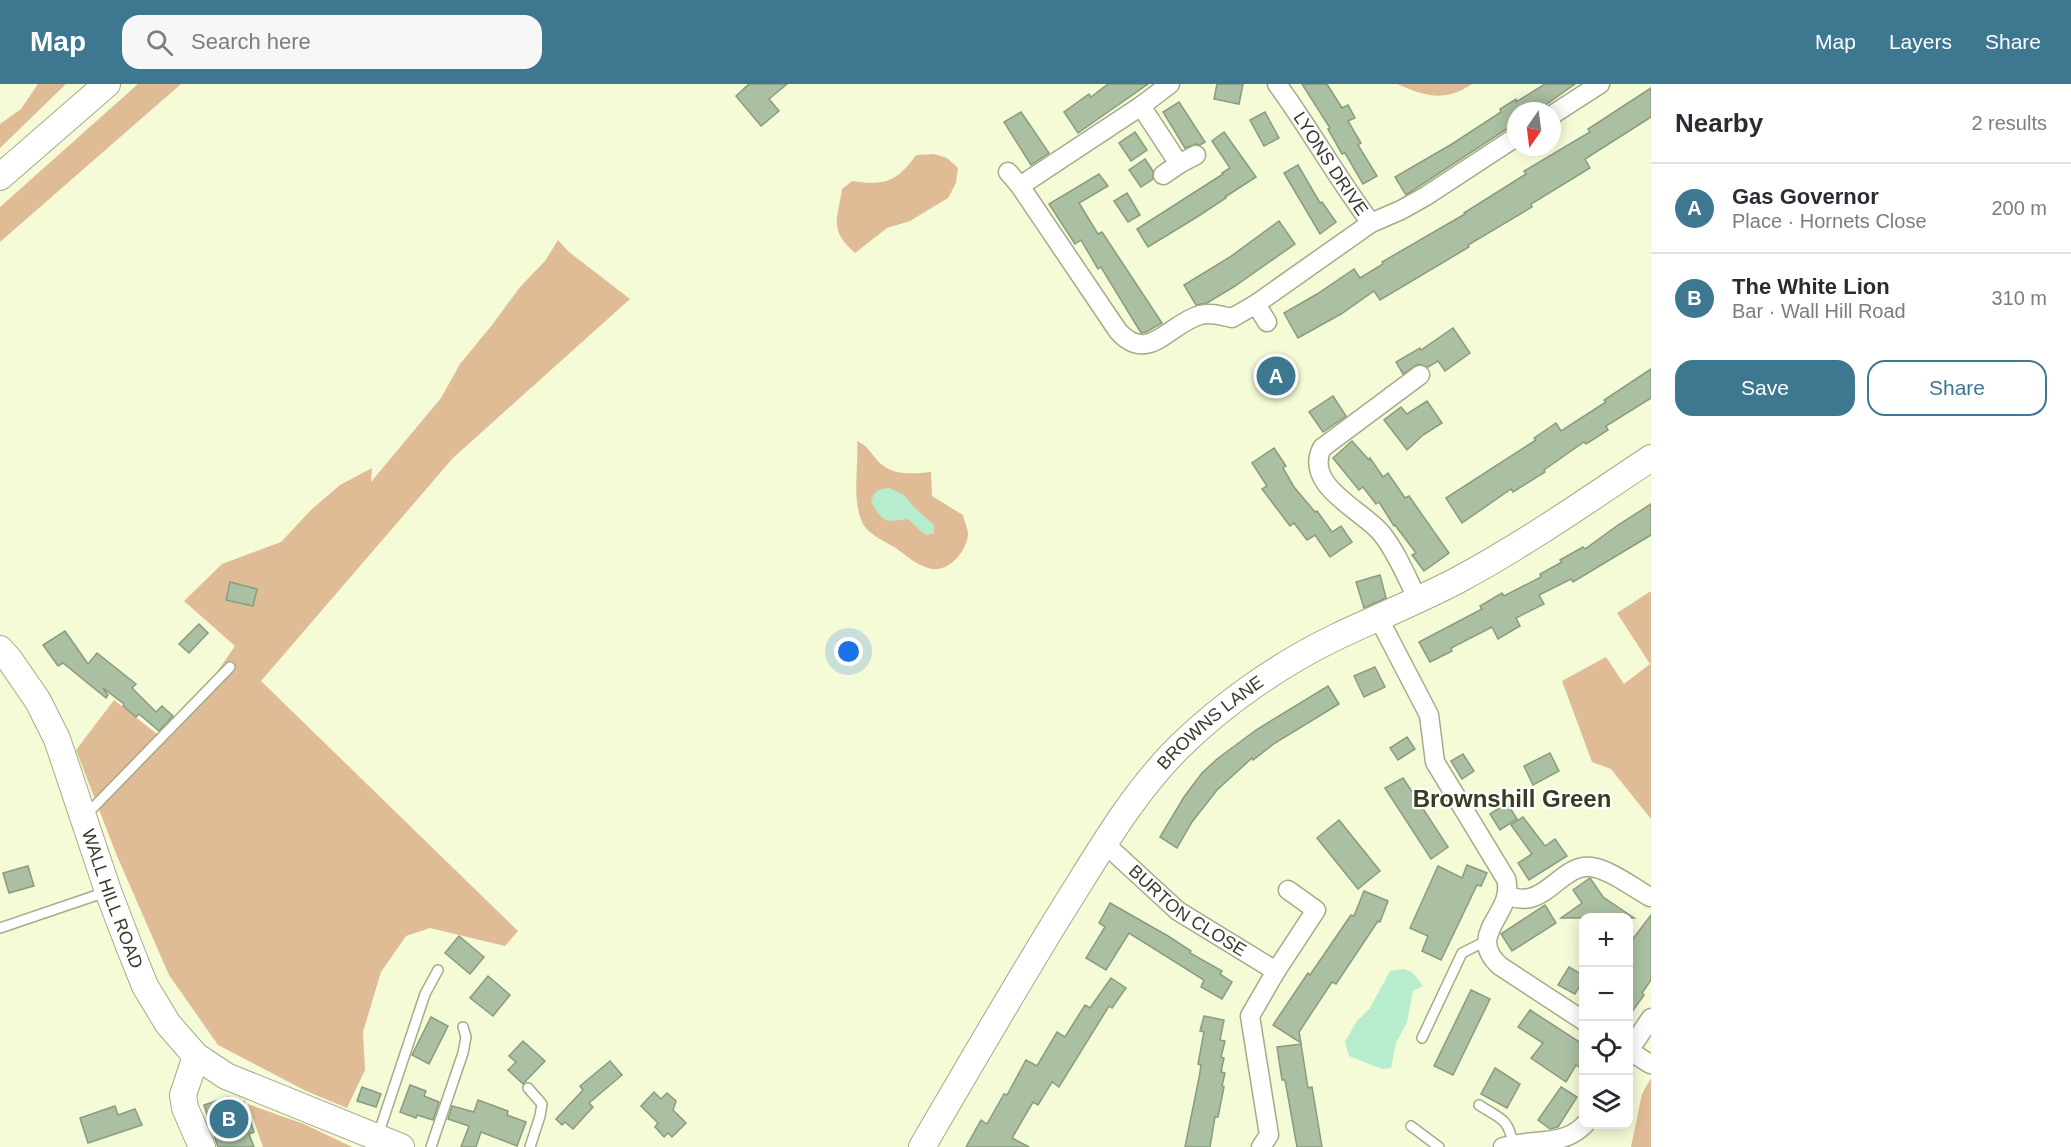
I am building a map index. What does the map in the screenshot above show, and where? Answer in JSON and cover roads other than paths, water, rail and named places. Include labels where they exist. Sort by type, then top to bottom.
[{"type":"street","points":[[0,177],[107,84]]},
{"type":"street","points":[[1170,84],[1140,106],[1014,179],[1127,341],[1139,346],[1153,342],[1199,315],[1212,313],[1232,318],[1256,304],[1371,223]]},
{"type":"street","name":"LYONS DRIVE","points":[[1277,84],[1371,223],[1426,196],[1507,142]]},
{"type":"street","points":[[1561,109],[1600,84]]},
{"type":"street","points":[[1140,106],[1179,164]]},
{"type":"street","points":[[1163,175],[1196,155]]},
{"type":"street","points":[[1256,304],[1267,322]]},
{"type":"street","points":[[1418,600],[1394,552],[1382,534],[1369,520],[1338,497],[1321,474],[1318,462],[1322,448],[1420,375]]},
{"type":"street","name":"BROWNS LANE","points":[[922,1147],[1104,843],[1147,783],[1180,746],[1219,712],[1297,658],[1336,637],[1418,600],[1492,561],[1651,458]]},
{"type":"street","points":[[1379,619],[1429,715],[1435,762],[1501,869],[1507,885],[1507,896],[1486,941],[1488,954],[1500,966],[1579,1018]]},
{"type":"street","name":"WALL HILL ROAD","points":[[0,649],[38,701],[57,739],[108,891],[145,986],[168,1024],[196,1056],[226,1076],[401,1147]]},
{"type":"street","name":"BURTON CLOSE","points":[[1104,843],[1178,911],[1275,971]]},
{"type":"street","points":[[1507,896],[1521,899],[1531,898],[1582,867],[1594,867],[1650,897]]},
{"type":"street","points":[[1262,1147],[1269,1135],[1251,1016],[1275,971],[1316,910],[1288,890]]},
{"type":"street","points":[[1633,1045],[1651,1018]]},
{"type":"street","points":[[1633,1053],[1650,1064]]},
{"type":"street","points":[[196,1056],[183,1095],[185,1108],[202,1147]]},
{"type":"street","points":[[1508,1146],[1570,1141],[1582,1129]]},
{"type":"lane","points":[[84,817],[230,667]]},
{"type":"lane","points":[[0,928],[108,891]]},
{"type":"lane","points":[[1422,1038],[1462,953],[1486,941]]},
{"type":"lane","points":[[377,1137],[425,994],[438,970]]},
{"type":"lane","points":[[431,1147],[463,1053],[466,1037],[464,1027]]},
{"type":"lane","points":[[528,1088],[542,1104],[530,1147]]},
{"type":"lane","points":[[1479,1105],[1508,1124],[1508,1146]]},
{"type":"lane","points":[[1411,1126],[1439,1147]]},
{"type":"place","name":"Gas Governor","points":[[1276,376]]},
{"type":"place","name":"The White Lion","points":[[229,1119]]},
{"type":"district","name":"Brownshill Green","points":[[1512,799]]}]
